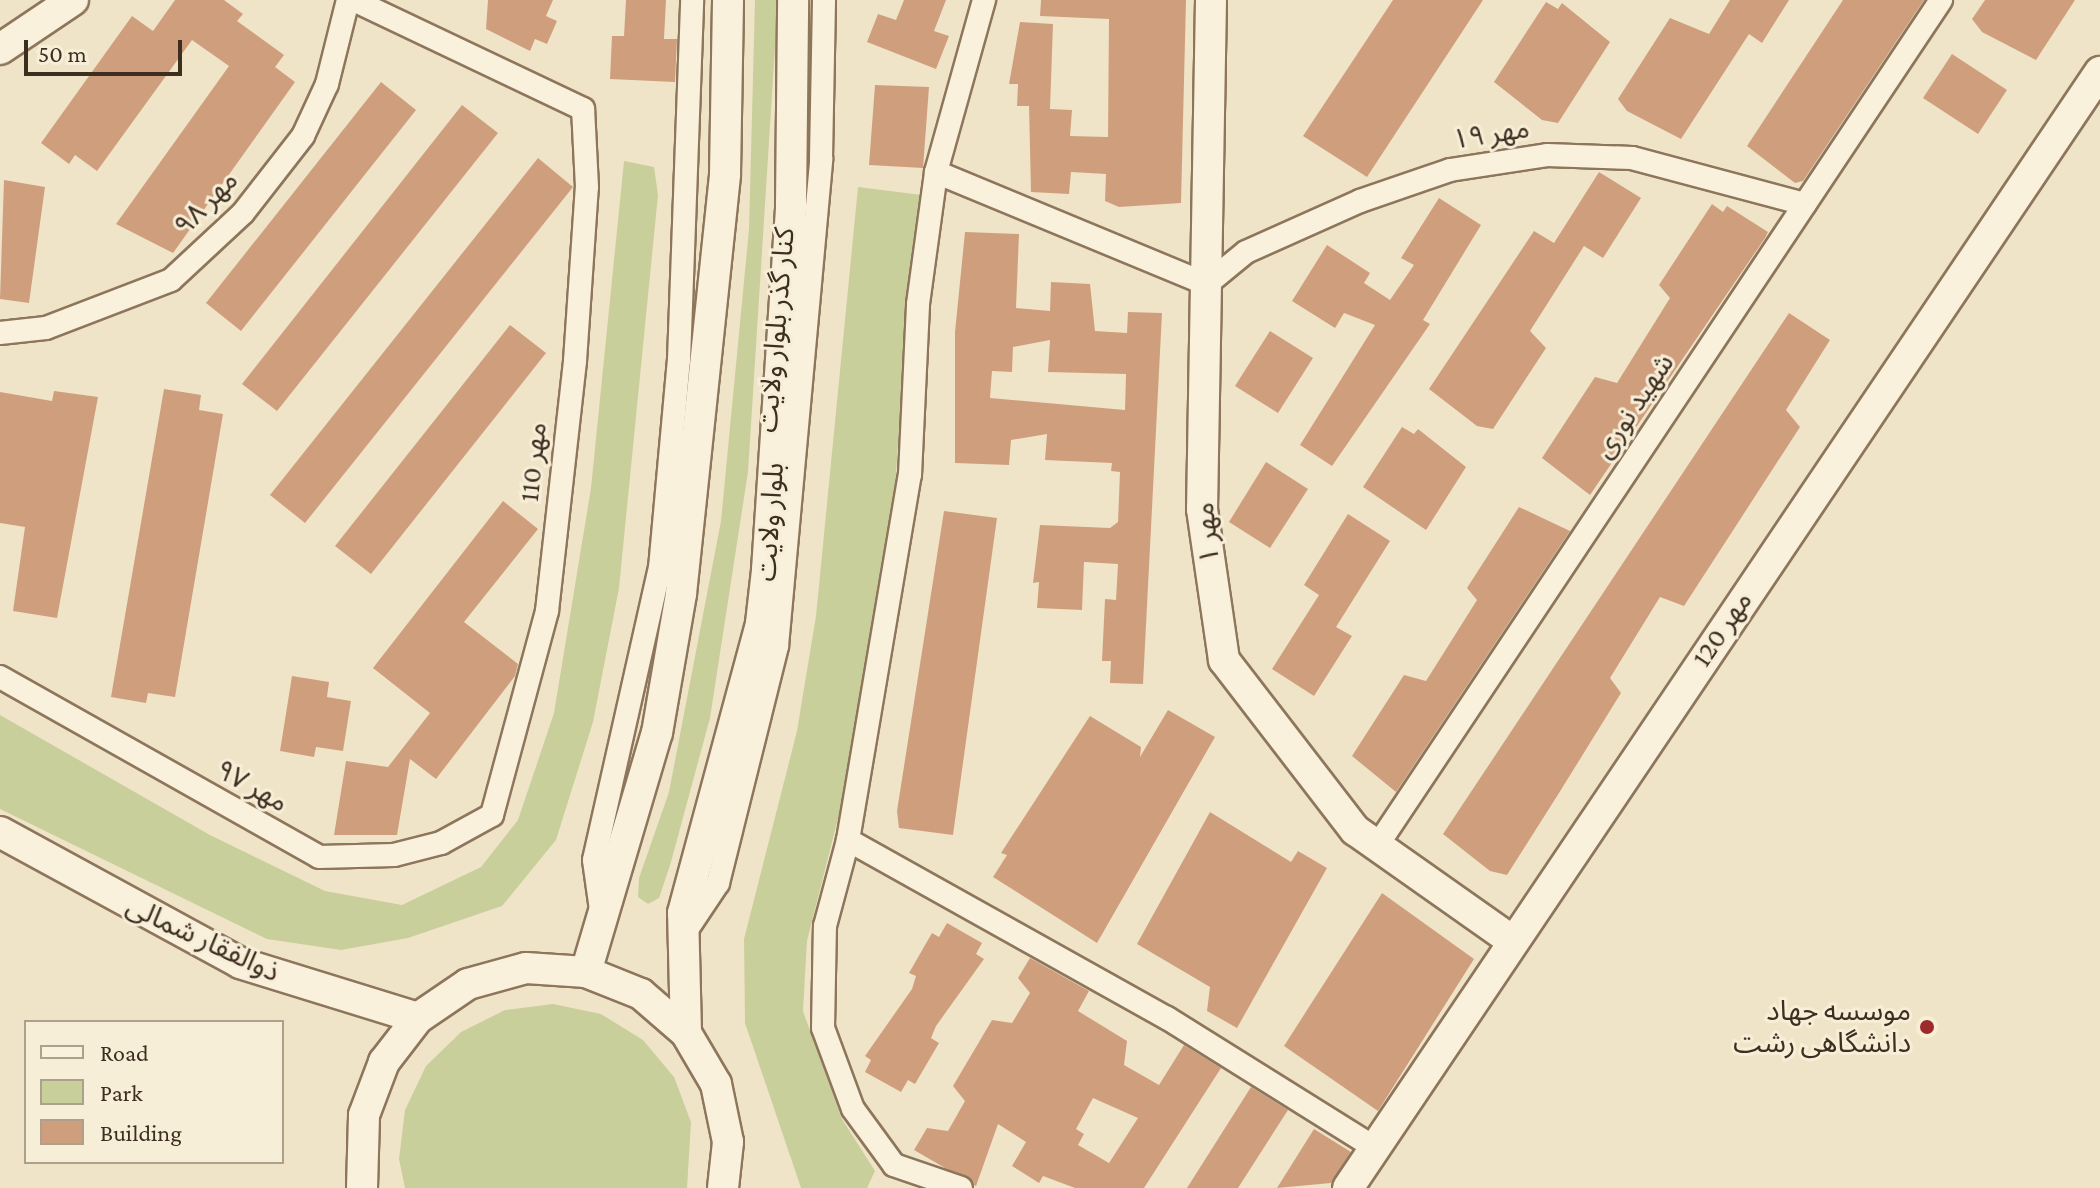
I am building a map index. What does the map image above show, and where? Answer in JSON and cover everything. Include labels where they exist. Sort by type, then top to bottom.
[{"type":"street","points":[[0,49],[73,0]]},
{"type":"street","name":"مهر 110","points":[[351,0],[583,109],[587,187],[577,329],[547,611],[492,815]]},
{"type":"street","name":"مهر ۹۸","points":[[0,333],[46,328],[171,280],[243,213],[303,136],[327,84],[351,0]]},
{"type":"street","points":[[602,918],[594,860],[660,568],[679,360],[692,0]]},
{"type":"street","points":[[586,972],[657,733],[681,594],[725,174],[728,0]]},
{"type":"street","name":"بلوار ولایت","points":[[686,1033],[683,913],[763,610],[791,205],[793,0]]},
{"type":"street","name":"کنار گذر بلوار ولایت","points":[[683,935],[718,883],[777,646],[821,158],[824,0]]},
{"type":"street","points":[[961,1188],[894,1165],[853,1109],[823,1028],[825,926],[848,840],[910,475],[918,304],[936,172],[984,0]]},
{"type":"street","name":"مهر ۱","points":[[1211,0],[1202,509],[1224,660],[1286,750],[1377,846],[1511,940]]},
{"type":"street","name":"شهید نوری","points":[[1377,846],[1941,0]]},
{"type":"street","name":"مهر 120","points":[[1348,1188],[1511,940],[2100,72]]},
{"type":"street","name":"مهر ۱۹","points":[[1207,284],[1246,252],[1360,201],[1450,170],[1547,155],[1632,158],[1805,204]]},
{"type":"street","points":[[936,172],[1207,284]]},
{"type":"street","name":"مهر ۹۷","points":[[0,677],[319,857],[394,855],[441,843],[492,815]]},
{"type":"street","name":"ذوالفقار شمالی","points":[[0,832],[240,963],[418,1018]]},
{"type":"street","points":[[848,840],[1167,1018],[1375,1148]]},
{"type":"street","points":[[362,1188],[364,1115],[384,1062],[418,1018],[468,984],[526,968],[586,972],[641,994],[686,1033],[716,1084],[728,1142],[723,1188]]},
{"type":"green space","points":[[755,0],[778,0],[748,472],[710,718],[659,898],[648,904],[638,897],[639,878],[669,792],[721,521],[749,229]]},
{"type":"green space","points":[[624,161],[654,167],[658,195],[619,588],[593,722],[556,840],[502,906],[408,938],[341,950],[267,939],[0,809],[0,715],[210,835],[325,891],[402,905],[481,867],[518,820],[554,713],[591,488]]},
{"type":"green space","points":[[858,187],[922,195],[907,302],[894,506],[851,767],[807,941],[803,1011],[842,1119],[875,1171],[867,1188],[801,1188],[745,1023],[744,939],[797,731],[816,616]]},
{"type":"green space","points":[[553,1004],[601,1014],[643,1040],[674,1077],[691,1122],[687,1188],[405,1188],[399,1159],[405,1110],[426,1066],[461,1032],[505,1010]]},
{"type":"building","points":[[175,0],[224,0],[243,14],[237,21],[284,55],[275,67],[295,82],[173,253],[116,224],[229,66],[192,40],[97,171],[75,155],[69,164],[41,143],[132,16],[153,31]]},
{"type":"building","points":[[488,0],[553,0],[546,16],[557,21],[547,44],[535,39],[530,51],[486,29]]},
{"type":"building","points":[[626,0],[666,0],[664,39],[677,39],[675,82],[610,79],[612,36],[624,36]]},
{"type":"building","points":[[904,0],[946,0],[934,31],[949,36],[936,69],[867,42],[878,14],[896,20]]},
{"type":"building","points":[[1041,0],[1186,0],[1181,203],[1119,207],[1105,201],[1106,174],[1071,172],[1069,194],[1031,192],[1029,106],[1017,106],[1018,84],[1009,84],[1020,22],[1053,24],[1050,109],[1072,110],[1070,136],[1108,137],[1109,19],[1040,16]]},
{"type":"building","points":[[1393,0],[1483,0],[1367,177],[1303,136]]},
{"type":"building","points":[[1730,0],[1789,0],[1762,43],[1749,34],[1681,139],[1627,111],[1618,99],[1670,18],[1709,34]]},
{"type":"building","points":[[1843,0],[1924,0],[1803,181],[1795,183],[1747,146]]},
{"type":"building","points":[[1985,0],[2075,0],[2036,60],[1982,32],[1972,19]]},
{"type":"building","points":[[1546,2],[1558,9],[1562,3],[1610,42],[1558,123],[1542,120],[1494,82]]},
{"type":"building","points":[[1952,54],[2007,90],[1978,134],[1923,98]]},
{"type":"building","points":[[381,82],[416,110],[241,331],[206,303]]},
{"type":"building","points":[[875,85],[929,87],[923,168],[869,165]]},
{"type":"building","points":[[462,105],[498,133],[277,411],[242,384]]},
{"type":"building","points":[[538,158],[573,187],[305,523],[270,495]]},
{"type":"building","points":[[1599,172],[1641,198],[1603,258],[1584,246],[1530,331],[1546,348],[1493,429],[1477,426],[1429,389],[1534,231],[1554,243]]},
{"type":"building","points":[[4,180],[45,187],[29,303],[0,299]]},
{"type":"building","points":[[1439,198],[1481,225],[1423,320],[1430,324],[1332,466],[1300,445],[1375,325],[1344,313],[1335,328],[1292,301],[1327,245],[1370,273],[1364,283],[1390,300],[1414,265],[1401,258]]},
{"type":"building","points":[[1712,204],[1723,212],[1727,206],[1768,232],[1590,495],[1542,458],[1595,377],[1617,383],[1670,298],[1659,285]]},
{"type":"building","points":[[965,232],[1019,234],[1016,308],[1050,311],[1051,282],[1090,284],[1095,331],[1127,333],[1128,312],[1162,313],[1143,684],[1110,683],[1111,661],[1102,661],[1105,599],[1116,600],[1118,564],[1084,562],[1082,610],[1037,608],[1039,582],[1033,583],[1040,525],[1110,528],[1118,522],[1120,472],[1111,471],[1112,463],[1045,460],[1047,434],[1011,440],[1009,465],[955,463],[955,332]],"holes":[[[1050,340],[1048,372],[1126,374],[1125,410],[990,398],[992,371],[1012,372],[1013,347]]]},
{"type":"building","points":[[1789,313],[1830,340],[1786,410],[1800,427],[1684,606],[1660,597],[1610,678],[1621,693],[1559,793],[1507,875],[1490,871],[1443,834]]},
{"type":"building","points":[[510,325],[546,353],[371,574],[335,546]]},
{"type":"building","points":[[1270,331],[1313,358],[1278,413],[1235,386]]},
{"type":"building","points":[[164,389],[201,395],[199,410],[223,414],[175,697],[148,693],[146,703],[111,697]]},
{"type":"building","points":[[54,391],[98,397],[57,618],[13,611],[25,527],[0,523],[0,392],[52,401]]},
{"type":"building","points":[[1402,427],[1414,434],[1418,429],[1466,467],[1426,530],[1363,487]]},
{"type":"building","points":[[1266,462],[1308,489],[1270,548],[1229,522]]},
{"type":"building","points":[[503,501],[538,529],[464,622],[518,664],[515,676],[436,779],[410,759],[397,835],[334,835],[346,761],[388,767],[430,713],[373,668]]},
{"type":"building","points":[[1519,507],[1570,531],[1396,792],[1352,756],[1404,675],[1426,681],[1477,600],[1467,588]]},
{"type":"building","points":[[944,511],[997,518],[953,835],[899,828],[897,811]]},
{"type":"building","points":[[1348,514],[1390,541],[1336,627],[1352,636],[1314,696],[1272,669],[1319,595],[1304,585]]},
{"type":"building","points":[[292,676],[329,682],[327,697],[351,701],[343,751],[316,747],[314,757],[280,751]]},
{"type":"building","points":[[1168,710],[1215,737],[1097,943],[993,877],[1007,855],[1001,853],[1090,716],[1141,747],[1140,757]]},
{"type":"building","points":[[1210,812],[1291,862],[1298,851],[1327,868],[1237,1028],[1207,1011],[1210,987],[1137,944]]},
{"type":"building","points":[[1382,893],[1474,959],[1378,1111],[1284,1046]]},
{"type":"building","points":[[947,923],[982,943],[976,954],[984,959],[936,1026],[931,1038],[939,1043],[915,1084],[908,1080],[901,1092],[865,1072],[871,1060],[865,1056],[912,989],[916,976],[909,973],[932,933],[939,937]]},
{"type":"building","points":[[1030,958],[1089,991],[1078,1011],[1127,1041],[1124,1065],[1159,1085],[1184,1045],[1221,1068],[1144,1188],[1075,1188],[1043,1176],[1039,1183],[1012,1166],[1026,1142],[998,1124],[976,1186],[914,1150],[927,1128],[948,1131],[965,1101],[953,1086],[992,1020],[1012,1023],[1030,993],[1018,978]],"holes":[[[1093,1098],[1138,1118],[1109,1163],[1078,1145],[1084,1134],[1076,1129]]]},
{"type":"building","points":[[1251,1087],[1288,1110],[1238,1188],[1187,1188]]},
{"type":"building","points":[[1314,1129],[1351,1152],[1331,1183],[1277,1188]]},
{"type":"place","name":"موسسه جهاد دانشگاهی رشت","points":[[1927,1027]]}]
